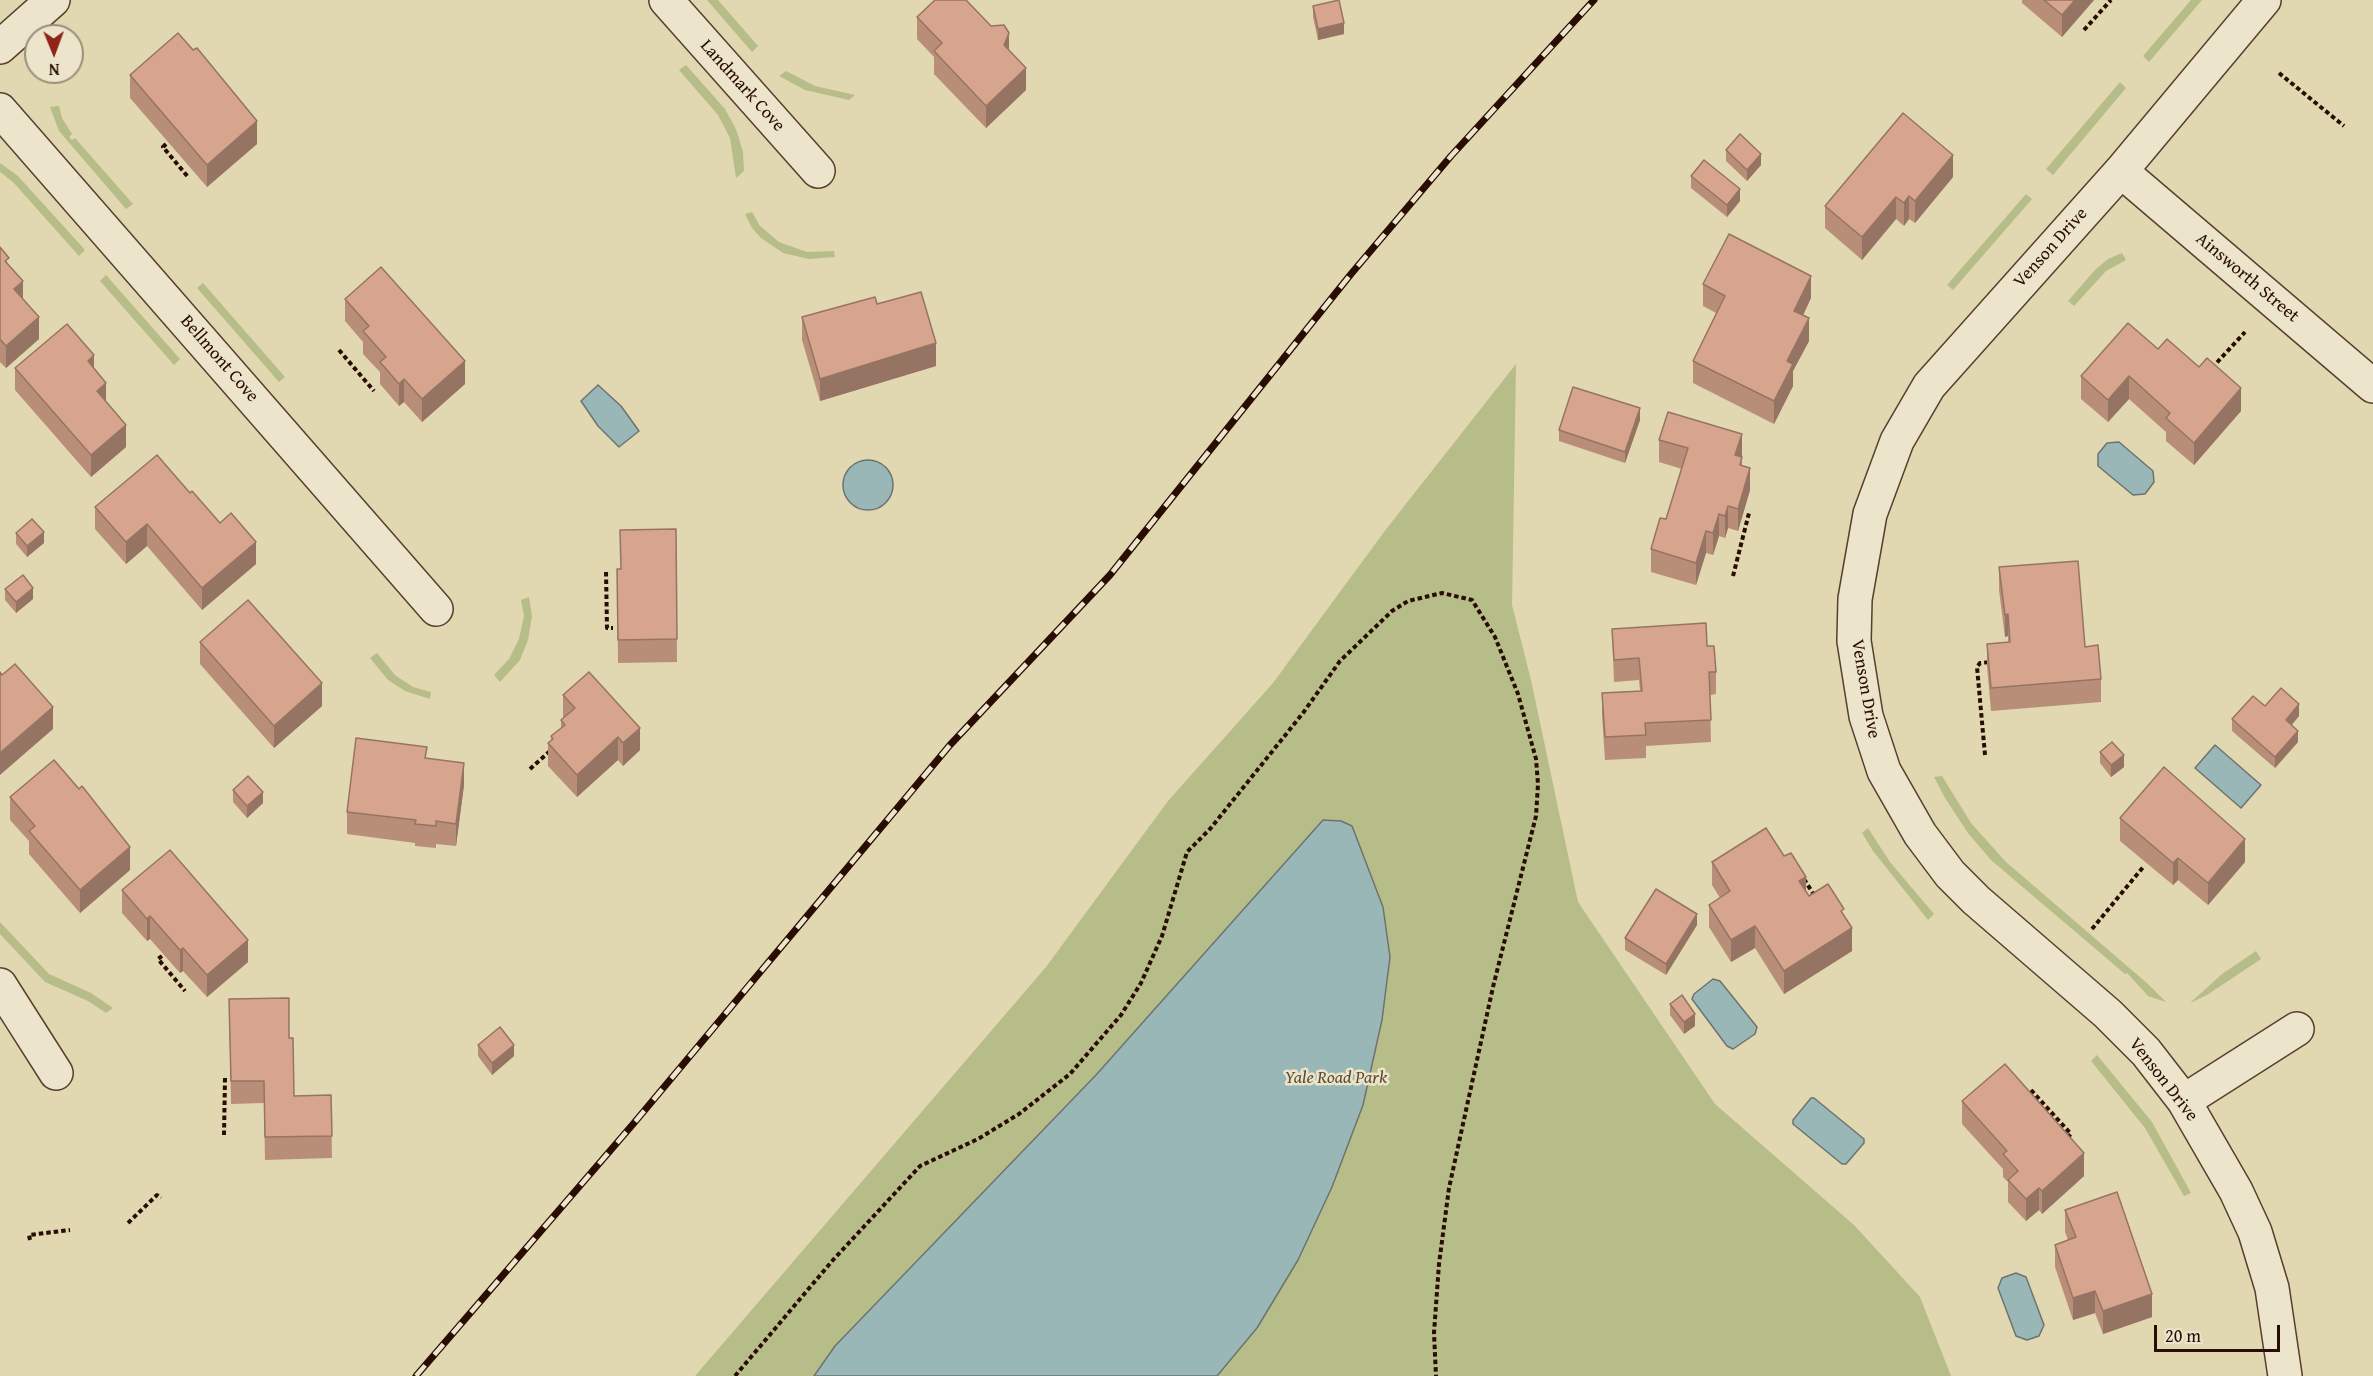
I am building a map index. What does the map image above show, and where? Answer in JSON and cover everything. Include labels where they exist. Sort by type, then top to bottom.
[{"type":"street","points":[[0,47],[53,0]]},
{"type":"street","name":"Landmark Cove","points":[[666,0],[818,171]]},
{"type":"street","name":"Venson Drive","points":[[2264,0],[2121,171],[1950,360],[1910,417],[1897,441],[1870,514],[1855,599],[1854,641],[1866,716],[1876,750],[1884,771],[1920,834],[1950,874],[2108,1014],[2146,1052],[2184,1101],[2236,1191],[2255,1232],[2272,1288],[2285,1376]]},
{"type":"street","name":"Bellmont Cove","points":[[0,110],[436,609]]},
{"type":"street","name":"Ainsworth Street","points":[[2121,171],[2373,386]]},
{"type":"street","points":[[0,985],[56,1073]]},
{"type":"street","points":[[2184,1101],[2297,1029]]},
{"type":"path","points":[[2085,30],[2111,0]]},
{"type":"path","points":[[2279,73],[2343,126]]},
{"type":"path","points":[[166,144],[162,147],[188,177]]},
{"type":"path","points":[[2207,374],[2245,332]]},
{"type":"path","points":[[339,351],[374,391]]},
{"type":"path","points":[[1733,576],[1749,513]]},
{"type":"path","points":[[606,572],[607,628],[613,628]]},
{"type":"path","points":[[735,1376],[833,1260],[920,1166],[978,1139],[1019,1114],[1070,1074],[1121,1015],[1141,983],[1162,936],[1187,852],[1210,829],[1303,713],[1340,661],[1392,611],[1408,601],[1442,593],[1472,600],[1495,637],[1518,694],[1536,759],[1538,784],[1536,816],[1493,987],[1449,1188],[1438,1264],[1434,1333],[1436,1376]]},
{"type":"path","points":[[1985,755],[1977,667],[1980,663],[1998,662]]},
{"type":"path","points":[[530,769],[558,744]]},
{"type":"path","points":[[2092,929],[2144,866]]},
{"type":"path","points":[[1801,874],[1818,902]]},
{"type":"path","points":[[162,956],[158,959],[185,991]]},
{"type":"path","points":[[224,1135],[225,1078]]},
{"type":"path","points":[[2031,1090],[2071,1134],[2064,1141]]},
{"type":"path","points":[[128,1222],[157,1195],[161,1198]]},
{"type":"path","points":[[30,1240],[29,1235],[70,1230]]},
{"type":"green space","points":[[707,0],[718,0],[758,46],[752,52]]},
{"type":"green space","points":[[2191,0],[2202,0],[2149,62],[2143,56]]},
{"type":"green space","points":[[686,65],[725,109],[736,129],[743,152],[744,171],[736,178],[730,138],[718,115],[679,70]]},
{"type":"green space","points":[[786,71],[815,86],[855,95],[849,100],[805,90],[779,76]]},
{"type":"green space","points":[[2120,82],[2126,88],[2053,175],[2046,169]]},
{"type":"green space","points":[[59,106],[62,118],[72,134],[69,137],[72,140],[75,138],[133,204],[126,209],[59,131],[50,107]]},
{"type":"green space","points":[[0,163],[18,176],[85,250],[79,256],[13,182],[0,172]]},
{"type":"green space","points":[[2026,194],[2032,199],[1953,290],[1947,285]]},
{"type":"green space","points":[[752,212],[760,226],[779,242],[807,252],[834,251],[835,257],[809,259],[783,253],[761,238],[752,228],[745,214]]},
{"type":"green space","points":[[2122,253],[2126,260],[2106,271],[2074,306],[2068,301],[2095,270],[2108,259]]},
{"type":"green space","points":[[106,275],[180,359],[174,365],[100,281]]},
{"type":"green space","points":[[203,283],[285,377],[279,382],[197,288]]},
{"type":"green space","name":"Yale Road Park","points":[[1516,364],[1512,605],[1531,680],[1578,902],[1715,1104],[1854,1225],[1920,1297],[1951,1376],[695,1376],[1046,967],[1168,801],[1273,683],[1387,528]]},
{"type":"green space","points":[[529,597],[532,616],[528,640],[520,660],[500,682],[494,675],[509,659],[519,639],[524,616],[521,600]]},
{"type":"green space","points":[[377,653],[395,675],[413,687],[431,692],[430,699],[405,691],[388,680],[370,658]]},
{"type":"green space","points":[[1942,776],[1971,823],[2006,862],[2166,1002],[2148,996],[2127,973],[2125,974],[1991,860],[1968,833],[1945,798],[1934,777]]},
{"type":"green space","points":[[1868,828],[1890,862],[1934,914],[1928,920],[1873,851],[1862,833]]},
{"type":"green space","points":[[0,922],[49,974],[91,993],[113,1008],[106,1013],[88,1001],[45,982],[0,934]]},
{"type":"green space","points":[[2256,951],[2261,959],[2207,995],[2190,1003],[2222,974]]},
{"type":"green space","points":[[2097,1055],[2152,1122],[2191,1193],[2184,1196],[2145,1128],[2091,1061]]},
{"type":"water","points":[[598,385],[621,406],[639,431],[619,447],[598,426],[581,401]]},
{"type":"water","points":[[2119,442],[2153,471],[2154,482],[2145,494],[2133,495],[2098,466],[2098,454],[2107,443]]},
{"type":"water","points":[[863,460],[873,460],[886,467],[893,480],[893,490],[886,503],[873,510],[863,510],[854,506],[847,499],[843,490],[843,480],[847,471],[854,464]]},
{"type":"water","points":[[2215,745],[2261,785],[2241,808],[2195,768]]},
{"type":"water","points":[[1323,820],[1341,821],[1352,826],[1383,907],[1390,957],[1382,1020],[1363,1105],[1332,1187],[1298,1260],[1257,1328],[1217,1376],[814,1376],[835,1346],[1096,1075]]},
{"type":"water","points":[[1713,979],[1720,981],[1757,1027],[1755,1034],[1733,1049],[1727,1046],[1692,999],[1694,994]]},
{"type":"water","points":[[1811,1098],[1814,1098],[1864,1139],[1864,1143],[1846,1164],[1842,1164],[1793,1124],[1793,1120]]},
{"type":"water","points":[[2016,1273],[2026,1277],[2044,1325],[2039,1336],[2027,1340],[2016,1336],[1998,1288],[2002,1278]]},
{"type":"building","points":[[935,0],[966,0],[991,26],[1004,25],[1009,33],[1004,45],[1026,68],[986,106],[934,51],[942,43],[917,17]]},
{"type":"building","points":[[1339,0],[1344,23],[1318,29],[1313,6]]},
{"type":"building","points":[[2044,0],[2075,0],[2062,15]]},
{"type":"building","points":[[178,33],[193,50],[197,48],[257,121],[207,165],[130,75]]},
{"type":"building","points":[[1903,113],[1953,155],[1915,201],[1909,196],[1904,203],[1896,197],[1862,237],[1825,206]]},
{"type":"building","points":[[1740,134],[1761,154],[1747,170],[1726,150]]},
{"type":"building","points":[[1704,160],[1740,189],[1727,205],[1691,176]]},
{"type":"building","points":[[1729,234],[1811,276],[1794,311],[1809,318],[1787,361],[1793,364],[1774,401],[1693,361],[1725,296],[1703,284]]},
{"type":"building","points":[[0,247],[9,258],[5,261],[23,281],[14,289],[39,317],[6,346],[0,339]]},
{"type":"building","points":[[381,267],[465,361],[422,399],[404,379],[399,384],[380,362],[386,357],[363,331],[369,326],[345,299]]},
{"type":"building","points":[[921,292],[936,343],[820,379],[802,317],[875,297],[877,304]]},
{"type":"building","points":[[2128,323],[2158,349],[2167,339],[2199,367],[2207,358],[2241,388],[2194,443],[2166,418],[2170,413],[2129,376],[2108,400],[2081,376]]},
{"type":"building","points":[[67,324],[94,355],[88,361],[106,383],[97,391],[126,425],[91,455],[15,368]]},
{"type":"building","points":[[1573,387],[1640,408],[1625,452],[1559,430]]},
{"type":"building","points":[[1668,412],[1742,434],[1735,455],[1742,457],[1740,465],[1750,468],[1738,509],[1728,506],[1725,516],[1719,514],[1713,533],[1706,531],[1696,563],[1651,549],[1660,518],[1666,519],[1688,448],[1659,440]]},
{"type":"building","points":[[157,455],[220,523],[231,513],[256,542],[202,588],[147,524],[126,542],[95,507]]},
{"type":"building","points":[[32,519],[44,532],[27,546],[16,533]]},
{"type":"building","points":[[676,529],[677,639],[618,640],[617,569],[621,569],[620,530]]},
{"type":"building","points":[[2078,561],[2085,647],[2098,645],[2101,679],[1991,688],[1987,644],[2010,642],[2008,614],[2005,615],[1999,567]]},
{"type":"building","points":[[23,575],[33,588],[16,602],[5,589]]},
{"type":"building","points":[[248,600],[322,683],[274,726],[200,642]]},
{"type":"building","points":[[1706,623],[1707,646],[1714,646],[1716,672],[1709,672],[1711,720],[1645,723],[1646,735],[1605,737],[1602,693],[1642,691],[1639,658],[1614,660],[1612,629]]},
{"type":"building","points":[[15,664],[53,707],[0,753],[0,672],[2,675]]},
{"type":"building","points":[[589,672],[640,728],[623,743],[618,737],[577,775],[548,743],[553,739],[551,736],[565,725],[561,720],[575,708],[563,695]]},
{"type":"building","points":[[2281,688],[2299,704],[2286,720],[2298,731],[2275,757],[2232,719],[2253,696],[2265,706]]},
{"type":"building","points":[[356,738],[427,747],[425,758],[464,763],[456,824],[436,821],[436,826],[415,824],[416,820],[347,812]]},
{"type":"building","points":[[2112,742],[2124,755],[2111,765],[2100,752]]},
{"type":"building","points":[[54,760],[79,789],[82,786],[130,847],[80,890],[29,831],[35,826],[10,797]]},
{"type":"building","points":[[2164,767],[2245,839],[2208,883],[2178,858],[2173,863],[2120,818]]},
{"type":"building","points":[[248,776],[263,792],[247,806],[233,790]]},
{"type":"building","points":[[1766,828],[1784,856],[1791,853],[1806,877],[1799,881],[1809,896],[1828,884],[1844,909],[1841,911],[1852,928],[1784,971],[1755,926],[1731,940],[1709,905],[1730,891],[1712,862]]},
{"type":"building","points":[[170,850],[248,940],[207,975],[183,948],[180,950],[150,916],[147,919],[122,890]]},
{"type":"building","points":[[1656,889],[1697,914],[1666,964],[1625,938]]},
{"type":"building","points":[[1682,995],[1695,1014],[1684,1022],[1670,1004]]},
{"type":"building","points":[[289,998],[289,1038],[293,1038],[294,1096],[331,1095],[332,1136],[265,1137],[264,1081],[231,1081],[229,999]]},
{"type":"building","points":[[500,1027],[514,1045],[492,1063],[478,1045]]},
{"type":"building","points":[[2005,1064],[2084,1153],[2042,1191],[2039,1188],[2026,1199],[2008,1180],[2018,1171],[2003,1154],[2007,1151],[1962,1101]]},
{"type":"building","points":[[2117,1192],[2152,1294],[2103,1311],[2095,1291],[2073,1298],[2055,1245],[2076,1237],[2065,1210]]},
{"type":"railway","points":[[416,1376],[634,1123],[950,745],[1110,575],[1351,274],[1451,156],[1594,0]]}]
